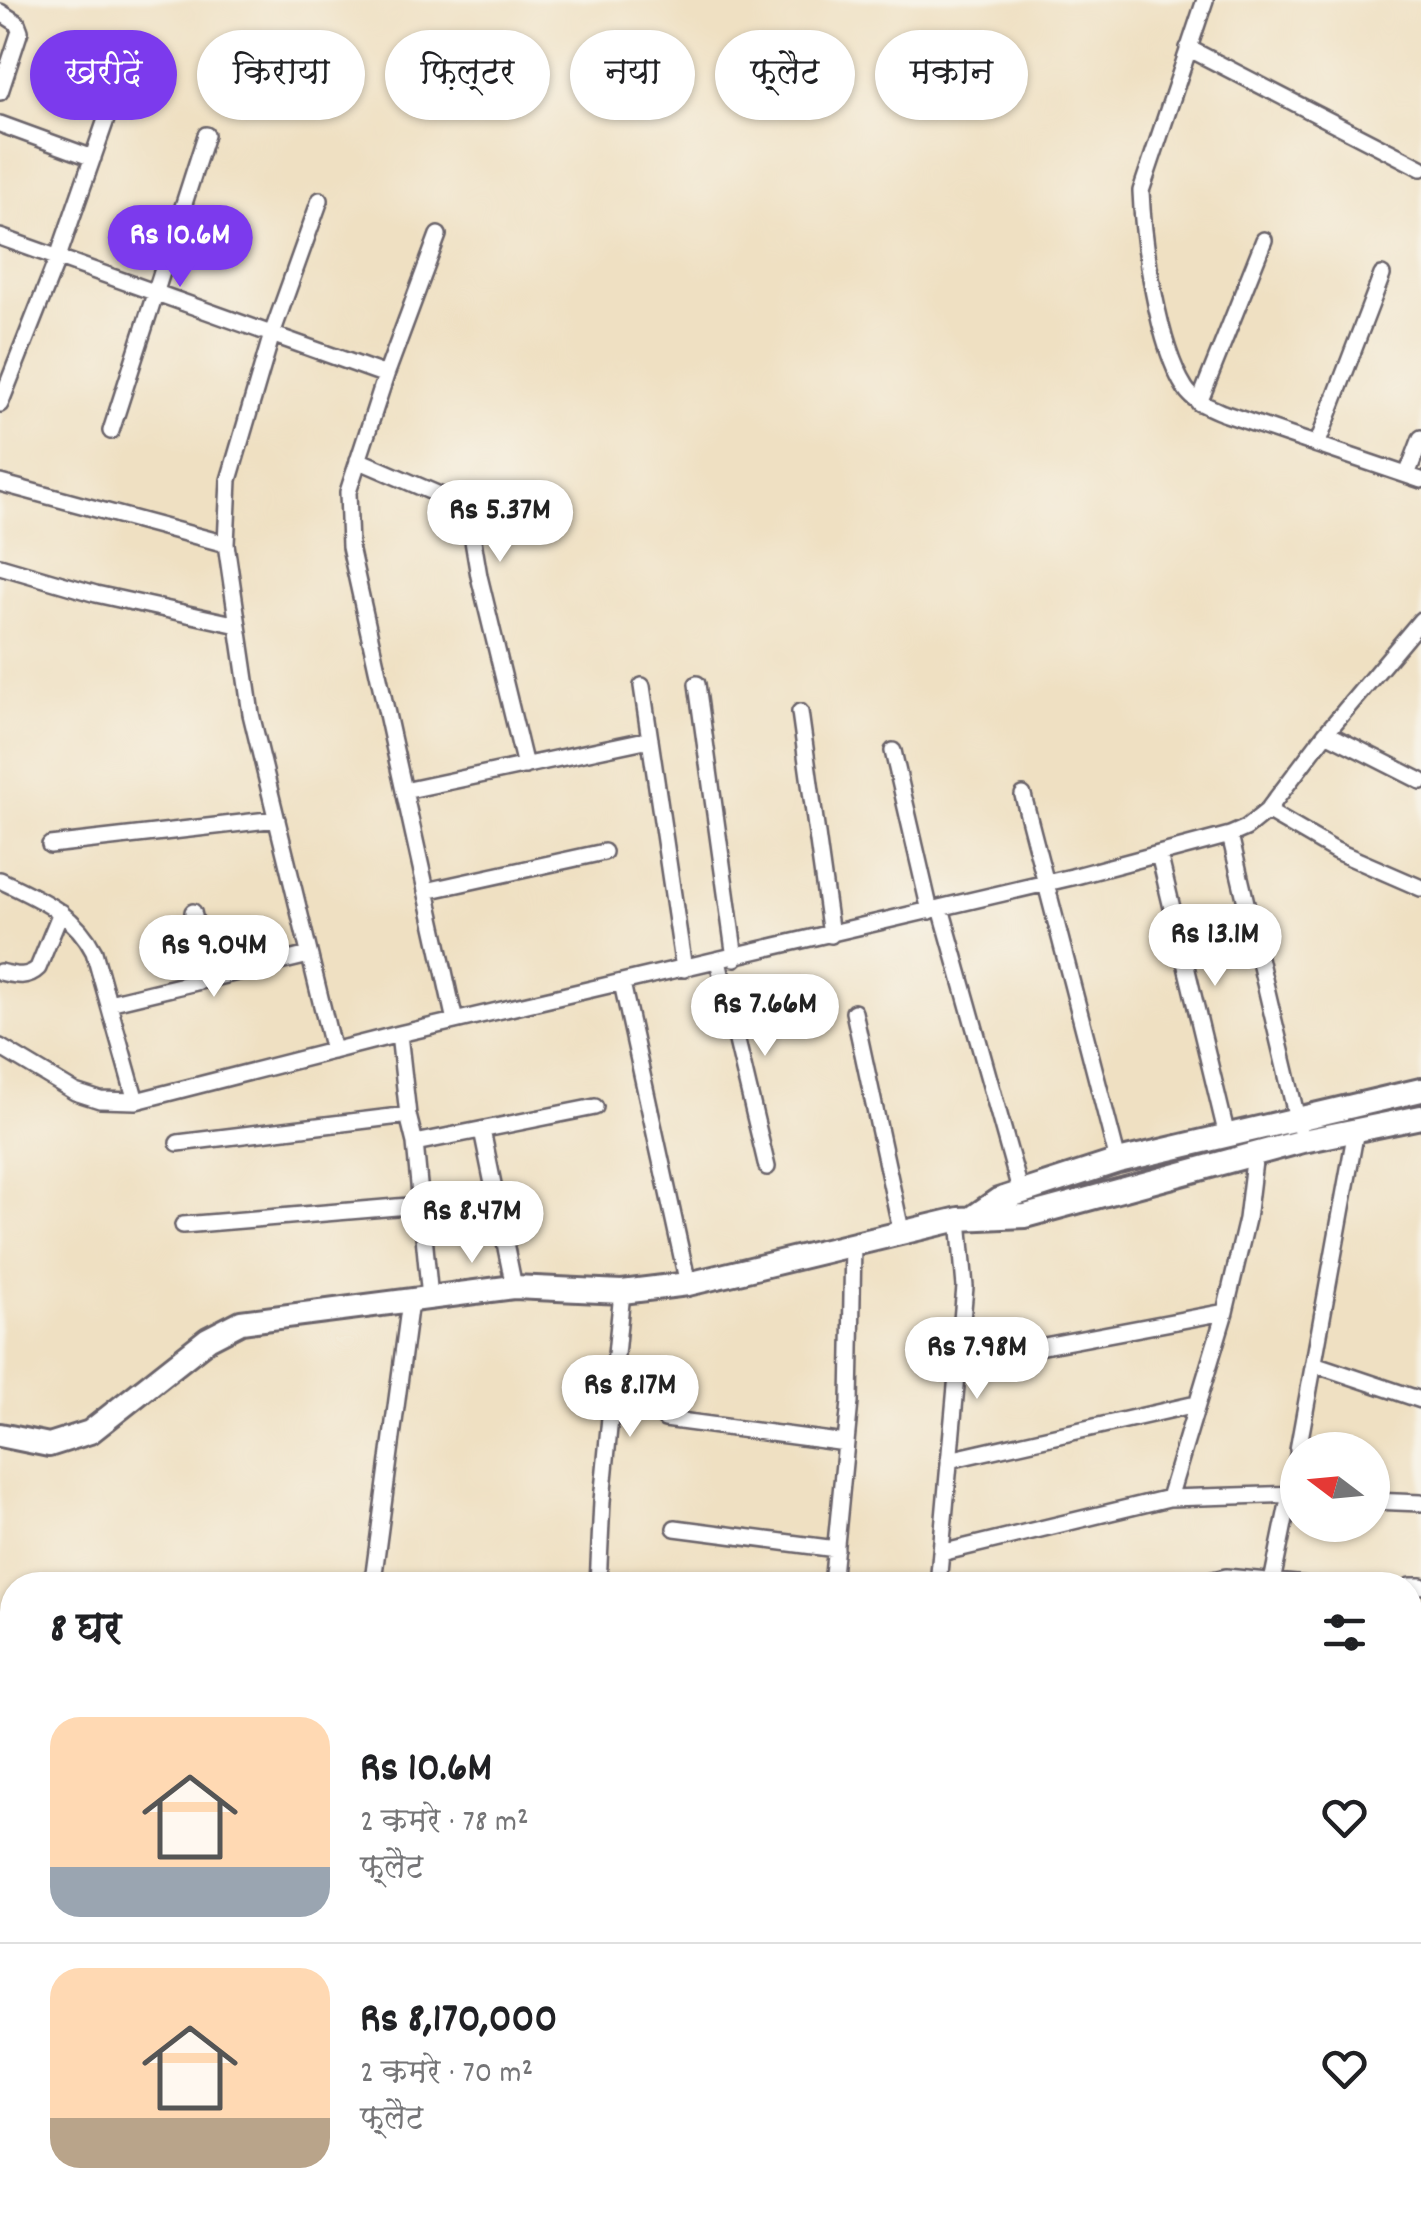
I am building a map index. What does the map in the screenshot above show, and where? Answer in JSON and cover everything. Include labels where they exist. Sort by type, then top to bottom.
[{"type":"street","points":[[1205,0],[1148,162],[1142,192],[1150,277],[1171,355],[1186,388],[1199,403],[1414,477],[1421,438]]},
{"type":"street","points":[[0,12],[17,24],[20,32],[0,92]]},
{"type":"street","points":[[1188,48],[1421,168]]},
{"type":"street","points":[[0,404],[58,257],[106,120]]},
{"type":"street","points":[[0,124],[92,158]]},
{"type":"street","points":[[110,432],[206,135]]},
{"type":"street","points":[[320,200],[272,334],[229,480],[226,544],[251,714],[333,1051]]},
{"type":"street","points":[[438,235],[386,375],[346,507],[350,546],[455,1021]]},
{"type":"street","points":[[0,236],[386,375]]},
{"type":"street","points":[[1199,403],[1264,240]]},
{"type":"street","points":[[1318,444],[1382,275]]},
{"type":"street","points":[[358,460],[451,500],[469,517],[479,576],[525,766]]},
{"type":"street","points":[[0,483],[226,544]]},
{"type":"street","points":[[0,566],[96,594],[238,625]]},
{"type":"street","points":[[0,1047],[75,1092],[100,1100],[136,1101],[399,1034],[1045,884],[1230,835],[1246,828],[1266,810],[1421,620]]},
{"type":"street","points":[[698,684],[727,960],[767,1167]]},
{"type":"street","points":[[642,686],[684,969]]},
{"type":"street","points":[[800,712],[831,935]]},
{"type":"street","points":[[1326,733],[1421,781]]},
{"type":"street","points":[[404,791],[650,739]]},
{"type":"street","points":[[893,751],[935,910],[1021,1193]]},
{"type":"street","points":[[1023,795],[1118,1161]]},
{"type":"street","points":[[1266,810],[1336,851],[1421,888]]},
{"type":"street","points":[[50,846],[276,819]]},
{"type":"street","points":[[1230,835],[1302,1141]]},
{"type":"street","points":[[426,891],[604,852]]},
{"type":"street","points":[[1159,854],[1227,1136]]},
{"type":"street","points":[[0,880],[61,912],[85,934],[94,952],[136,1101]]},
{"type":"street","points":[[0,972],[31,975],[38,968],[61,912]]},
{"type":"street","points":[[193,912],[208,979]]},
{"type":"street","points":[[109,1003],[310,955]]},
{"type":"street","points":[[622,983],[688,1284]]},
{"type":"street","points":[[854,1012],[902,1230]]},
{"type":"street","points":[[375,1572],[420,1300],[416,1143],[408,1115],[399,1034]]},
{"type":"street","points":[[967,1217],[998,1200],[1118,1161],[1421,1090]]},
{"type":"street","points":[[416,1143],[594,1108]]},
{"type":"street","points":[[178,1144],[408,1115]]},
{"type":"street","points":[[0,1434],[49,1446],[90,1432],[208,1340],[241,1322],[514,1287],[622,1292],[688,1284],[902,1230],[967,1217],[996,1220],[1025,1216],[1302,1141],[1421,1117]]},
{"type":"street","points":[[482,1130],[514,1287]]},
{"type":"street","points":[[1302,1432],[1356,1130]]},
{"type":"street","points":[[1169,1498],[1224,1312],[1247,1219],[1255,1153]]},
{"type":"street","points":[[183,1225],[420,1206]]},
{"type":"street","points":[[939,1572],[965,1288],[967,1217]]},
{"type":"street","points":[[833,1572],[850,1402],[853,1243]]},
{"type":"street","points":[[599,1572],[622,1292]]},
{"type":"street","points":[[1039,1347],[1224,1312]]},
{"type":"street","points":[[1314,1364],[1421,1400]]},
{"type":"street","points":[[950,1460],[1196,1404]]},
{"type":"street","points":[[665,1419],[846,1443]]},
{"type":"street","points":[[941,1553],[1169,1498],[1280,1494]]},
{"type":"street","points":[[1390,1502],[1421,1503]]},
{"type":"street","points":[[674,1528],[836,1548]]},
{"type":"street","points":[[1274,1572],[1282,1542]]}]
